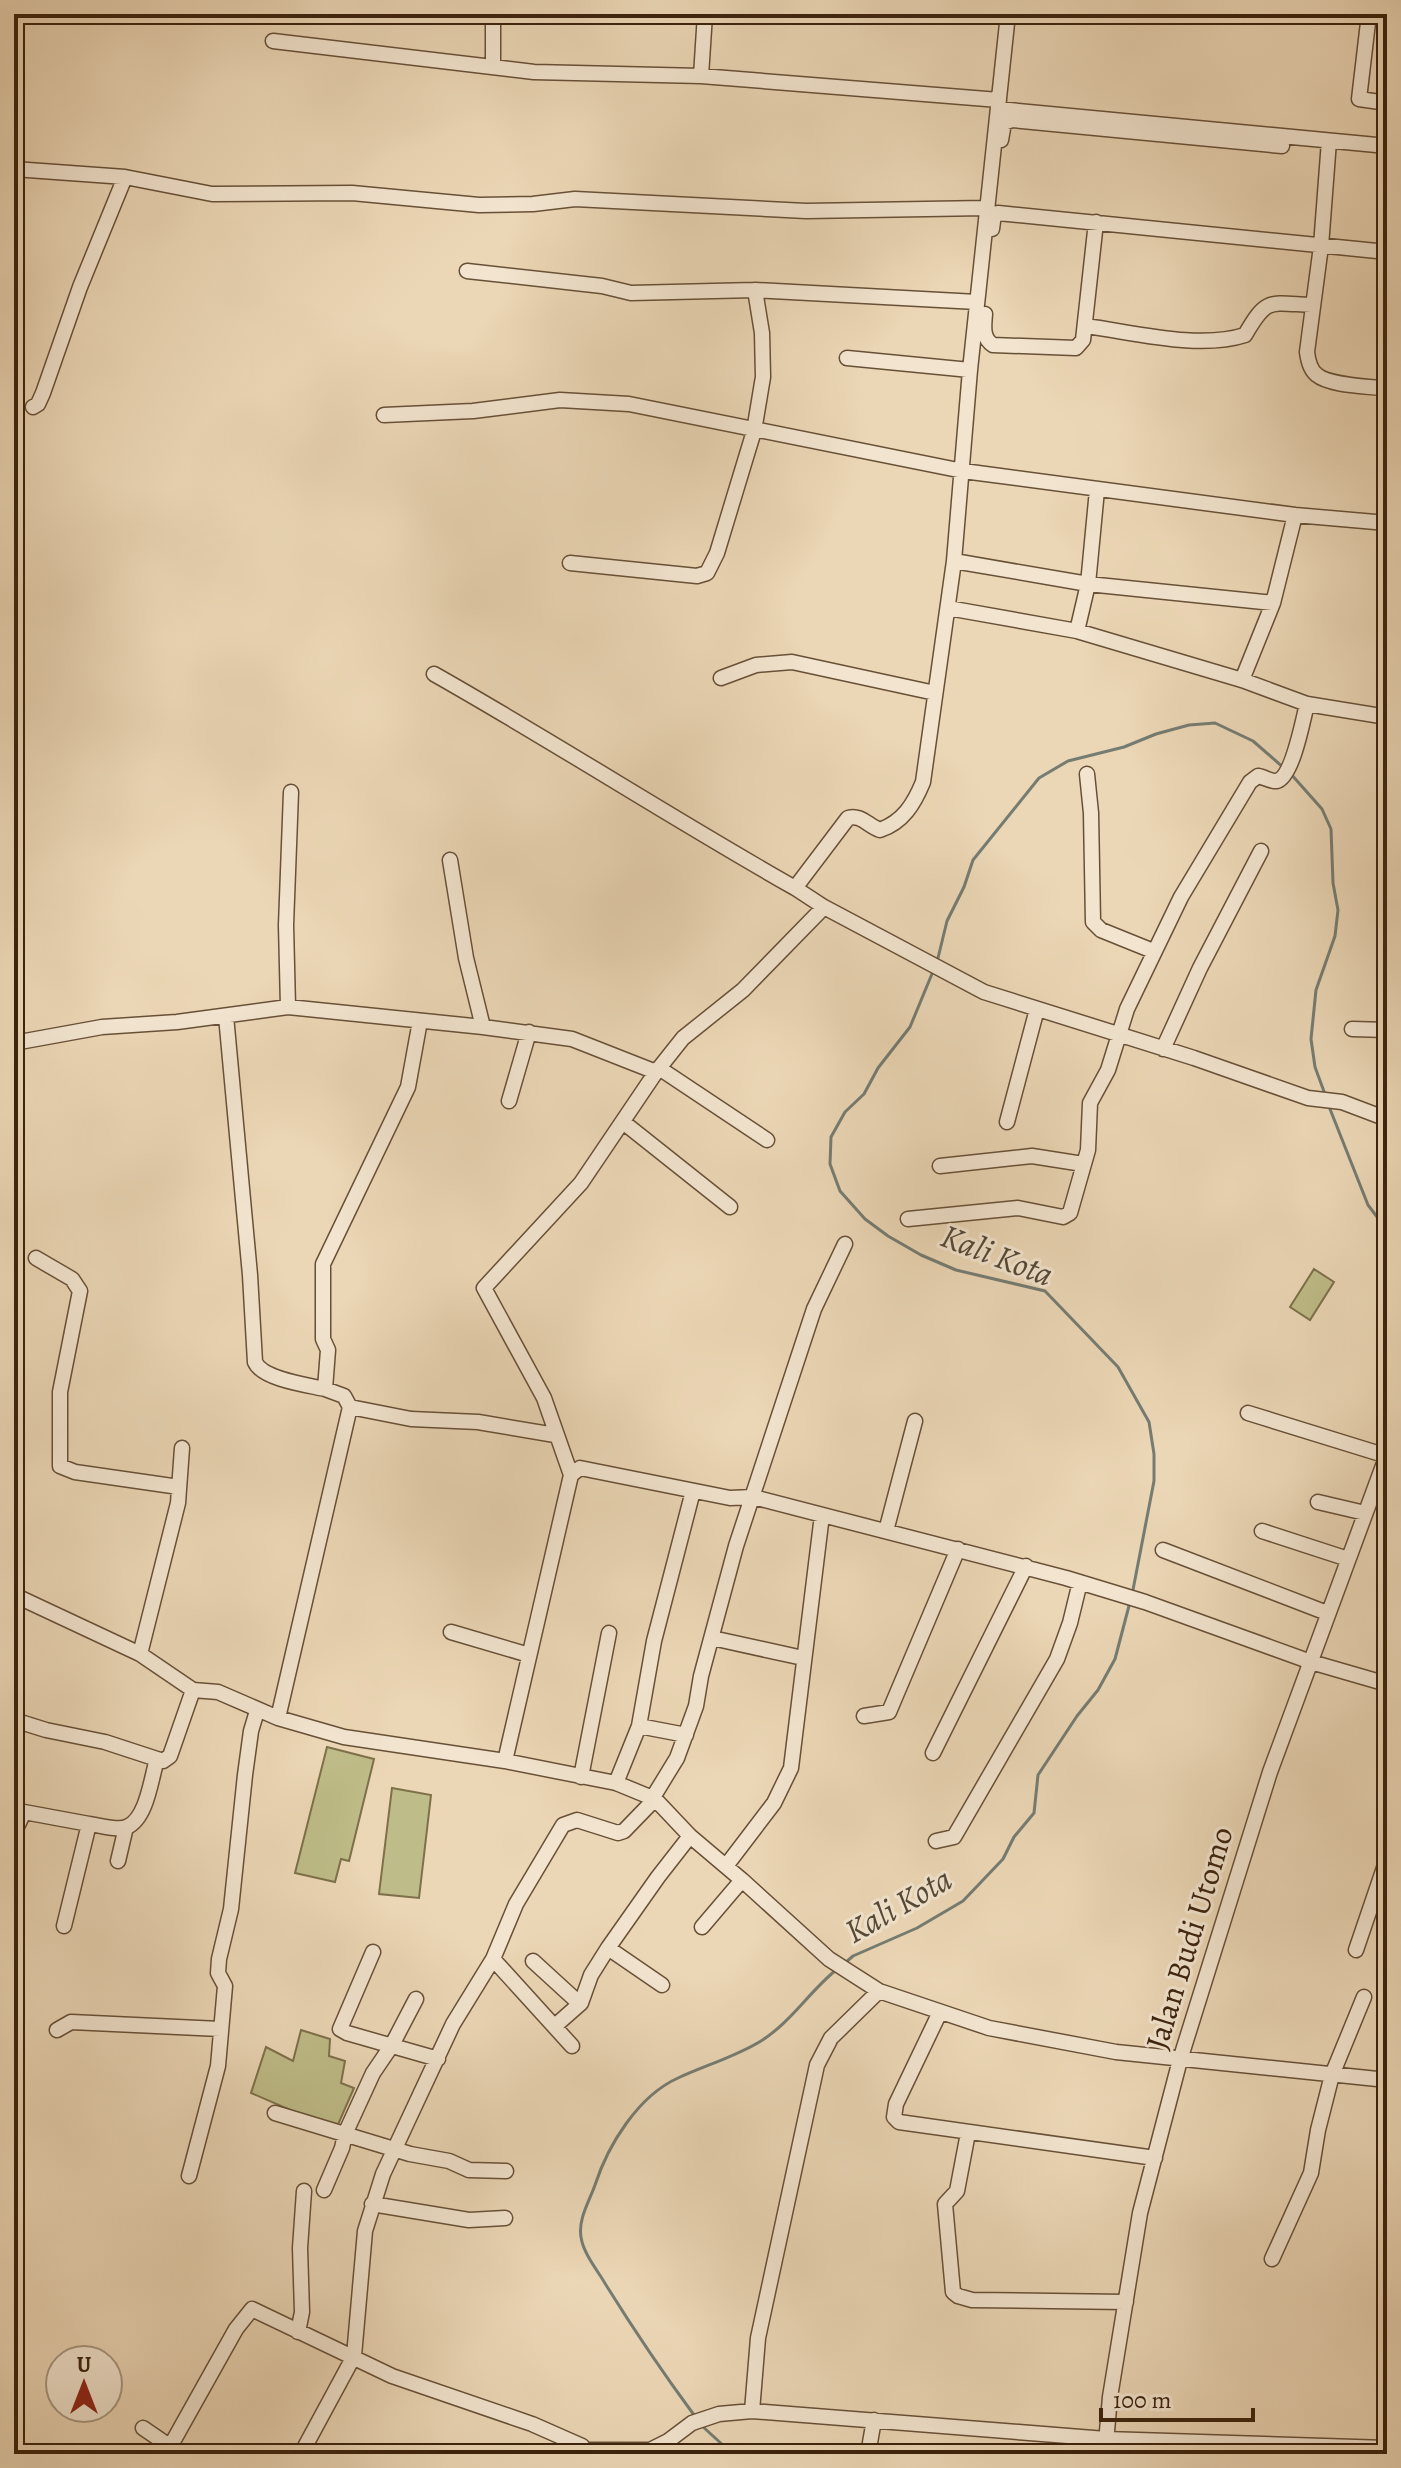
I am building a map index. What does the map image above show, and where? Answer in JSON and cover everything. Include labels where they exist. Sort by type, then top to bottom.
[{"type":"street","points":[[493,14],[493,67]]},
{"type":"street","points":[[701,76],[705,14]]},
{"type":"street","points":[[795,888],[848,818],[861,818],[880,830],[899,821],[923,782],[954,561],[970,370],[1008,14]]},
{"type":"street","points":[[1369,14],[1359,99],[1387,103]]},
{"type":"street","points":[[273,41],[534,72],[701,76],[1387,146]]},
{"type":"street","points":[[1006,214],[996,196],[997,173],[1004,123],[1012,120],[1282,146]]},
{"type":"street","points":[[1329,141],[1321,246],[1311,305],[1309,362],[1316,375],[1339,382],[1387,389]]},
{"type":"street","points":[[14,169],[125,177],[212,194],[352,193],[479,205],[575,199],[806,211],[986,208]]},
{"type":"street","points":[[33,407],[43,393],[80,287],[125,177]]},
{"type":"street","points":[[1096,222],[1083,340],[1076,348],[993,345],[989,342],[983,331],[994,214],[1096,222],[1387,252]]},
{"type":"street","points":[[467,271],[602,286],[631,293],[755,290],[977,302]]},
{"type":"street","points":[[570,563],[697,576],[707,573],[717,553],[754,431],[763,377],[762,333],[755,290]]},
{"type":"street","points":[[1085,326],[1193,341],[1229,340],[1245,335],[1260,309],[1266,305],[1311,305]]},
{"type":"street","points":[[847,358],[970,370]]},
{"type":"street","points":[[384,415],[473,411],[578,399],[629,404],[963,471],[1295,515],[1387,523]]},
{"type":"street","points":[[1077,631],[1088,584],[1097,490]]},
{"type":"street","points":[[1242,680],[1273,603],[1295,515]]},
{"type":"street","points":[[954,561],[1088,584],[1273,603]]},
{"type":"street","points":[[948,608],[1077,631],[1242,680],[1307,704],[1387,717]]},
{"type":"street","points":[[721,678],[756,665],[792,662],[935,693]]},
{"type":"street","points":[[434,674],[533,730],[824,907],[951,977],[984,992],[1316,1101],[1337,1101],[1387,1119]]},
{"type":"street","points":[[908,1219],[1018,1208],[1063,1217],[1070,1213],[1090,1136],[1090,1103],[1108,1070],[1117,1036],[1153,951],[1181,897],[1250,782],[1258,776],[1276,781],[1292,762],[1307,704]]},
{"type":"street","points":[[1087,774],[1091,813],[1093,922],[1101,930],[1153,951]]},
{"type":"street","points":[[288,1007],[286,925],[291,792]]},
{"type":"street","points":[[1163,1049],[1200,968],[1261,851]]},
{"type":"street","points":[[450,860],[466,958],[483,1027]]},
{"type":"street","points":[[571,1475],[544,1398],[484,1288],[581,1183],[683,1038],[743,990],[824,907]]},
{"type":"street","points":[[14,1043],[102,1027],[288,1007],[529,1032],[572,1039],[658,1070],[767,1140]]},
{"type":"street","points":[[1007,1122],[1037,1009]]},
{"type":"street","points":[[226,1016],[255,1362],[260,1372],[344,1396],[350,1407],[278,1718]]},
{"type":"street","points":[[325,1389],[328,1350],[323,1339],[323,1264],[408,1087],[420,1021]]},
{"type":"street","points":[[1352,1029],[1387,1030]]},
{"type":"street","points":[[509,1101],[529,1032]]},
{"type":"street","points":[[623,1122],[730,1207]]},
{"type":"street","points":[[940,1166],[1032,1156],[1083,1164]]},
{"type":"street","points":[[301,2454],[354,2356],[358,2285],[372,2204],[400,2136],[474,1986],[493,1959],[516,1904],[563,1825],[577,1820],[618,1833],[624,1831],[655,1799],[677,1758],[696,1706],[722,1594],[814,1309],[845,1244]]},
{"type":"street","points":[[36,1258],[72,1279],[80,1291],[60,1392],[60,1466],[75,1472],[179,1487]]},
{"type":"street","points":[[350,1407],[411,1419],[478,1422],[555,1435]]},
{"type":"street","points":[[1248,1413],[1387,1456]]},
{"type":"street","points":[[886,1531],[915,1421]]},
{"type":"street","points":[[140,1654],[178,1503],[182,1448]]},
{"type":"street","name":"Jalan Budi Utomo","points":[[1106,2446],[1140,2213],[1180,2060],[1270,1772],[1387,1456]]},
{"type":"street","points":[[505,1761],[571,1475],[575,1469],[585,1468],[730,1498],[753,1497],[1026,1566],[1118,1593],[1311,1662],[1387,1684]]},
{"type":"street","points":[[616,1783],[639,1726],[654,1641],[693,1491]]},
{"type":"street","points":[[1318,1502],[1365,1513]]},
{"type":"street","points":[[726,1866],[774,1803],[791,1768],[822,1515]]},
{"type":"street","points":[[1262,1531],[1348,1559]]},
{"type":"street","points":[[864,1716],[889,1712],[958,1549]]},
{"type":"street","points":[[1163,1550],[1327,1613]]},
{"type":"street","points":[[933,1753],[1026,1566]]},
{"type":"street","points":[[936,1841],[954,1837],[962,1827],[995,1763],[1057,1659],[1080,1582]]},
{"type":"street","points":[[14,1595],[140,1654],[193,1690],[218,1692],[278,1718],[357,1739],[505,1761],[616,1783],[655,1799],[690,1836],[829,1959],[879,1991],[1020,2035],[1180,2060],[1387,2080]]},
{"type":"street","points":[[451,1632],[529,1655]]},
{"type":"street","points":[[581,1777],[609,1633]]},
{"type":"street","points":[[712,1638],[803,1658]]},
{"type":"street","points":[[14,1720],[105,1742],[163,1761],[170,1756],[193,1690]]},
{"type":"street","points":[[189,2176],[218,2066],[225,1986],[218,1973],[219,1959],[231,1909],[247,1760],[257,1711]]},
{"type":"street","points":[[639,1726],[686,1735]]},
{"type":"street","points":[[118,1861],[126,1827],[139,1817],[157,1759]]},
{"type":"street","points":[[14,1833],[24,1812],[89,1824],[126,1827]]},
{"type":"street","points":[[64,1926],[89,1824]]},
{"type":"street","points":[[556,2025],[580,2004],[591,1975],[608,1948],[690,1836]]},
{"type":"street","points":[[1356,1950],[1387,1859]]},
{"type":"street","points":[[702,1927],[742,1880]]},
{"type":"street","points":[[608,1948],[662,1985]]},
{"type":"street","points":[[373,1952],[340,2029],[438,2059]]},
{"type":"street","points":[[493,1959],[572,2046]]},
{"type":"street","points":[[533,1961],[580,2004]]},
{"type":"street","points":[[752,2411],[758,2338],[817,2065],[831,2038],[879,1991]]},
{"type":"street","points":[[1272,2259],[1311,2173],[1332,2075],[1364,1997]]},
{"type":"street","points":[[324,2190],[373,2073],[416,1999]]},
{"type":"street","points":[[940,2012],[896,2104],[894,2117],[899,2122],[1155,2158]]},
{"type":"street","points":[[57,2030],[71,2022],[220,2029]]},
{"type":"street","points":[[275,2113],[475,2171],[506,2171]]},
{"type":"street","points":[[968,2133],[957,2191],[945,2204],[953,2292],[972,2300],[1126,2302]]},
{"type":"street","points":[[298,2332],[302,2312],[300,2248],[304,2191]]},
{"type":"street","points":[[372,2204],[469,2220],[505,2218]]},
{"type":"street","points":[[143,2428],[172,2452],[236,2329],[252,2309],[392,2376],[551,2432],[578,2444],[584,2452],[650,2450],[692,2423],[712,2416],[752,2411],[874,2420],[1106,2446],[1354,2451],[1387,2448]]},
{"type":"street","points":[[868,2454],[874,2420]]},
{"type":"shaded area","points":[[1314,1269],[1334,1282],[1310,1320],[1290,1307]]},
{"type":"shaded area","points":[[327,1747],[374,1759],[349,1861],[341,1859],[335,1882],[295,1873]]},
{"type":"shaded area","points":[[392,1788],[431,1795],[419,1898],[379,1894]]},
{"type":"shaded area","points":[[301,2030],[330,2039],[329,2056],[345,2061],[341,2083],[354,2088],[336,2129],[292,2119],[293,2111],[251,2093],[266,2047],[293,2061]]},
{"type":"waterway","name":"Kali Kota","points":[[937,962],[947,921],[973,860],[1039,778],[1068,761],[1124,747],[1189,725],[1215,723],[1253,741],[1284,768]]},
{"type":"waterway","name":"Kali Kota","points":[[1290,773],[1322,809],[1331,829],[1333,883],[1338,910],[1335,936],[1316,990],[1311,1039],[1315,1067],[1326,1097]]},
{"type":"waterway","name":"Kali Kota","points":[[934,969],[910,1027],[878,1068],[864,1094],[845,1112],[831,1137],[830,1164],[840,1191],[865,1219],[888,1236],[956,1270],[1045,1291],[1118,1367],[1149,1422],[1154,1454],[1154,1481],[1132,1595]]},
{"type":"waterway","name":"Kali Kota","points":[[1328,1104],[1368,1205],[1387,1230]]},
{"type":"waterway","name":"Kali Kota","points":[[845,1963],[853,1956],[917,1928],[963,1901],[1003,1859],[1014,1837],[1034,1813],[1038,1775],[1098,1690],[1115,1659],[1130,1602]]},
{"type":"waterway","name":"Kali Kota","points":[[694,2415],[588,2256],[580,2230],[583,2217],[616,2138],[650,2097],[678,2078],[761,2041],[782,2025],[836,1970]]},
{"type":"waterway","name":"Kali Kota","points":[[701,2425],[725,2447],[741,2454]]}]
